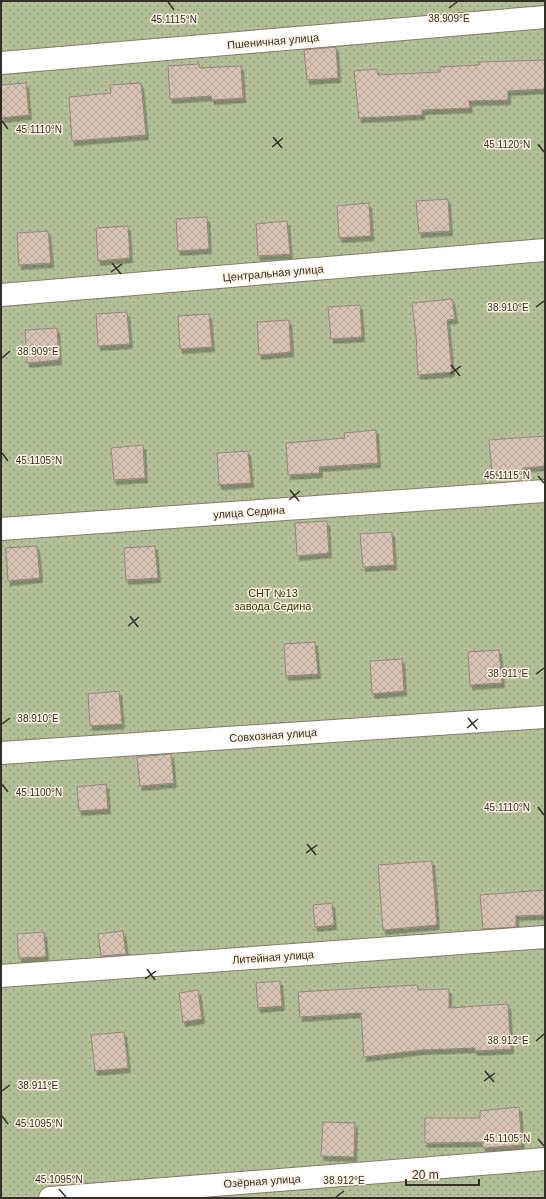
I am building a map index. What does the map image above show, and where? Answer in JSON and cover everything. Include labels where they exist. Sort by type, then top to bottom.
[{"type":"street","name":"Пшеничная улица","points":[[1,63],[545,17]]},
{"type":"street","name":"Центральная улица","points":[[1,295],[545,250]]},
{"type":"street","name":"улица Седина","points":[[1,529],[545,491]]},
{"type":"street","name":"Совхозная улица","points":[[1,753],[545,717]]},
{"type":"street","name":"Литейная улица","points":[[1,976],[545,937]]},
{"type":"street","name":"Озёрная улица","points":[[50,1198],[545,1159]]},
{"type":"green space","name":"СНТ №13 завода Седина","points":[[1,1],[545,1],[545,1198],[1,1198]]},
{"type":"building","points":[[336,47],[338,78],[307,80],[304,50]]},
{"type":"building","points":[[545,60],[545,89],[508,91],[508,100],[469,101],[470,108],[422,110],[422,115],[359,118],[354,71],[377,69],[378,75],[440,72],[440,67],[479,65],[479,62]]},
{"type":"building","points":[[199,64],[200,68],[241,66],[243,98],[212,100],[211,96],[170,99],[168,66]]},
{"type":"building","points":[[26,83],[29,115],[1,118],[1,85]]},
{"type":"building","points":[[141,83],[146,135],[72,141],[69,97],[111,93],[110,85]]},
{"type":"building","points":[[448,199],[450,231],[419,233],[416,201]]},
{"type":"building","points":[[369,203],[371,236],[339,238],[337,206]]},
{"type":"building","points":[[207,217],[209,249],[178,251],[176,219]]},
{"type":"building","points":[[287,221],[290,254],[258,256],[256,224]]},
{"type":"building","points":[[128,226],[130,258],[98,261],[96,228]]},
{"type":"building","points":[[48,231],[51,263],[19,265],[17,233]]},
{"type":"building","points":[[452,299],[455,319],[447,320],[452,372],[418,375],[417,345],[412,303]]},
{"type":"building","points":[[360,305],[362,337],[331,339],[328,307]]},
{"type":"building","points":[[127,312],[130,344],[98,346],[96,314]]},
{"type":"building","points":[[209,314],[212,347],[180,349],[178,316]]},
{"type":"building","points":[[289,320],[291,352],[259,355],[257,322]]},
{"type":"building","points":[[57,328],[59,360],[27,363],[25,330]]},
{"type":"building","points":[[376,430],[378,463],[319,467],[320,473],[288,475],[286,443],[345,438],[344,433]]},
{"type":"building","points":[[545,436],[545,466],[523,468],[523,470],[492,472],[489,440]]},
{"type":"building","points":[[143,445],[145,478],[114,480],[111,448]]},
{"type":"building","points":[[248,451],[251,483],[219,485],[217,453]]},
{"type":"building","points":[[327,521],[329,553],[297,556],[295,523]]},
{"type":"building","points":[[392,532],[394,565],[363,567],[360,534]]},
{"type":"building","points":[[37,546],[40,578],[8,581],[6,548]]},
{"type":"building","points":[[155,546],[158,578],[126,580],[124,548]]},
{"type":"building","points":[[315,642],[318,674],[286,676],[284,644]]},
{"type":"building","points":[[499,650],[502,683],[470,685],[468,652]]},
{"type":"building","points":[[402,659],[404,691],[372,694],[370,661]]},
{"type":"building","points":[[119,691],[122,724],[90,726],[88,694]]},
{"type":"building","points":[[171,754],[174,783],[140,786],[137,757]]},
{"type":"building","points":[[106,784],[108,809],[79,811],[77,787]]},
{"type":"building","points":[[432,861],[437,925],[383,930],[378,865]]},
{"type":"building","points":[[545,890],[545,915],[516,916],[516,927],[483,929],[480,895]]},
{"type":"building","points":[[332,903],[334,925],[315,927],[313,905]]},
{"type":"building","points":[[123,931],[126,954],[101,956],[98,934]]},
{"type":"building","points":[[44,932],[46,957],[19,958],[17,934]]},
{"type":"building","points":[[280,981],[282,1006],[258,1008],[256,983]]},
{"type":"building","points":[[417,985],[418,990],[449,989],[449,1008],[508,1004],[511,1049],[475,1051],[475,1048],[422,1050],[364,1057],[361,1013],[300,1017],[298,992]]},
{"type":"building","points":[[198,990],[202,1019],[183,1022],[179,993]]},
{"type":"building","points":[[124,1032],[128,1068],[95,1071],[91,1035]]},
{"type":"building","points":[[519,1107],[522,1145],[483,1148],[483,1142],[425,1143],[425,1118],[480,1118],[480,1111]]},
{"type":"building","points":[[323,1122],[355,1123],[354,1157],[321,1156]]}]
